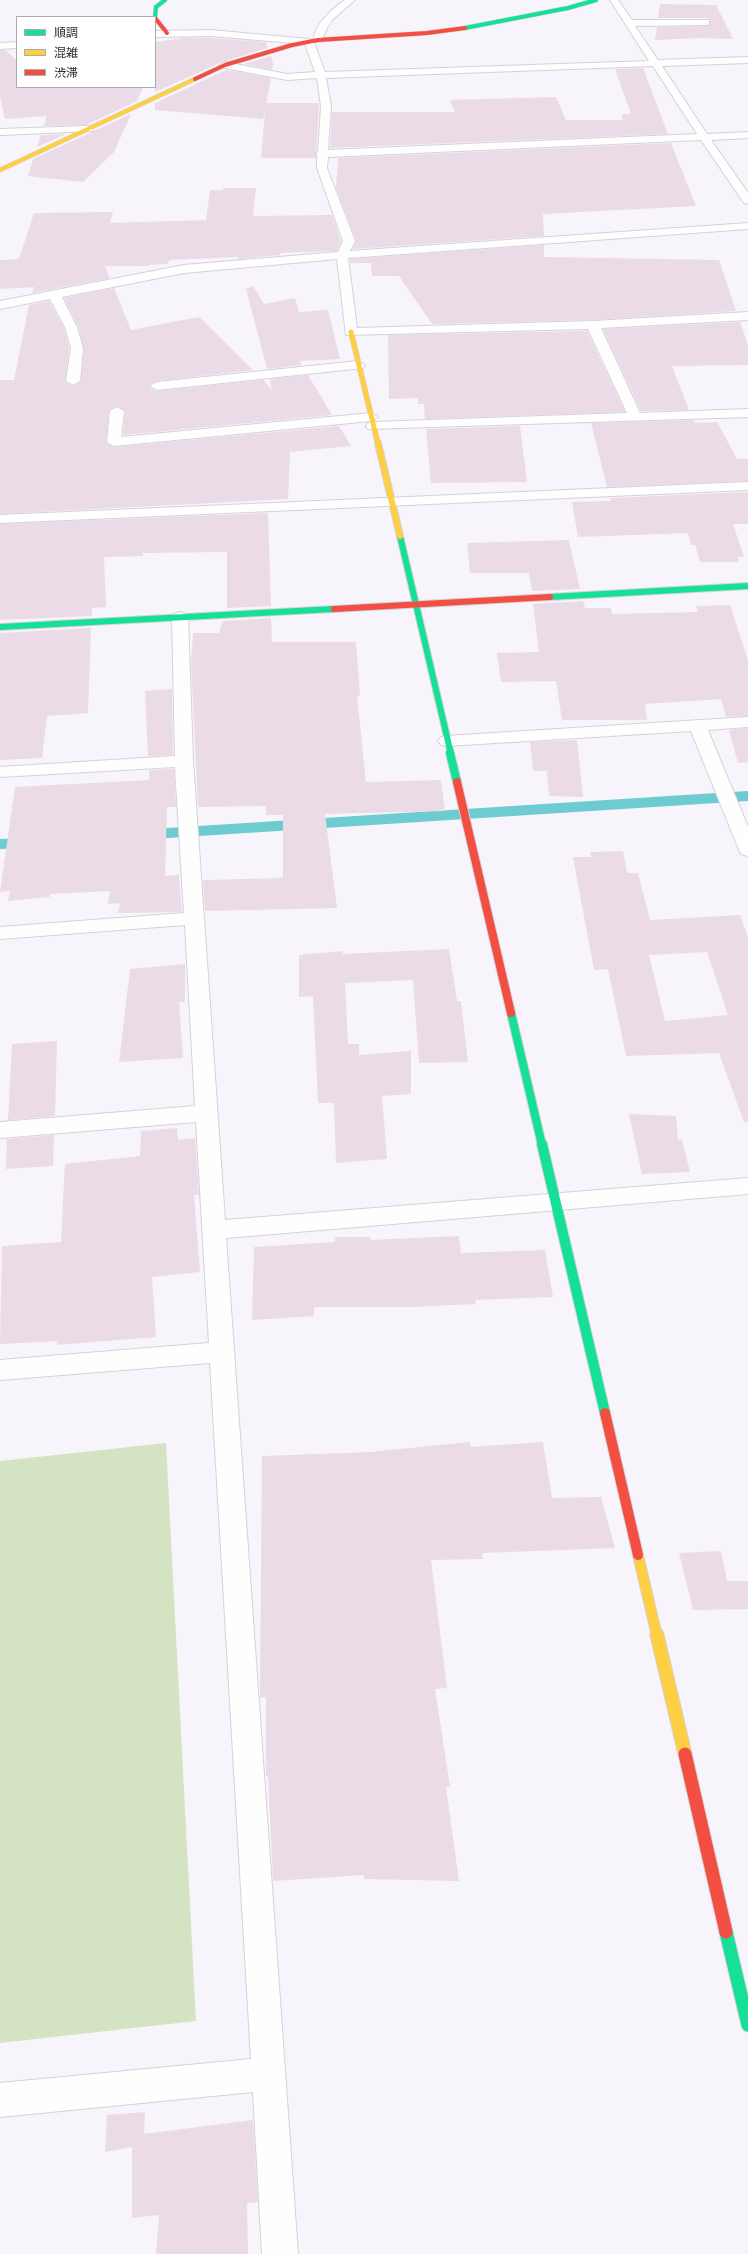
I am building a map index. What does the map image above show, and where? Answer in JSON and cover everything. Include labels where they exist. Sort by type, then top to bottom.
[{"type":"street","points":[[155,16],[156,7],[165,0]]},
{"type":"street","points":[[0,170],[225,65],[313,41],[319,35],[329,18],[351,0]]},
{"type":"street","points":[[156,34],[246,35],[313,41],[428,33],[568,8],[596,0]]},
{"type":"street","points":[[614,0],[748,201]]},
{"type":"street","points":[[156,19],[167,33]]},
{"type":"street","points":[[630,23],[706,22]]},
{"type":"street","points":[[313,41],[326,106],[321,154],[322,168],[348,241],[342,255],[351,332],[358,365],[417,605],[446,741],[746,2012]]},
{"type":"street","points":[[0,46],[16,45]]},
{"type":"street","points":[[225,65],[286,76],[748,60]]},
{"type":"street","points":[[0,132],[89,129]]},
{"type":"street","points":[[321,154],[748,135]]},
{"type":"street","points":[[0,305],[184,269],[342,255],[748,226]]},
{"type":"street","points":[[54,294],[71,327],[77,348],[72,381]]},
{"type":"street","points":[[351,332],[593,325],[748,316]]},
{"type":"street","points":[[593,325],[635,416]]},
{"type":"street","points":[[157,386],[358,365]]},
{"type":"street","points":[[117,411],[114,442],[372,421],[748,413]]},
{"type":"street","points":[[0,519],[392,503],[748,486]]},
{"type":"street","points":[[0,627],[748,586]]},
{"type":"street","points":[[180,617],[184,761],[280,2254]]},
{"type":"street","points":[[446,741],[748,722]]},
{"type":"street","points":[[697,725],[748,850]]},
{"type":"street","points":[[0,772],[184,761]]},
{"type":"street","points":[[0,933],[194,918]]},
{"type":"street","points":[[0,1130],[207,1112]]},
{"type":"street","points":[[214,1230],[748,1186]]},
{"type":"street","points":[[0,1370],[222,1352]]},
{"type":"street","points":[[0,2100],[268,2074]]},
{"type":"green space","points":[[166,1443],[196,2021],[0,2043],[0,1461]]},
{"type":"building","points":[[660,4],[716,5],[733,39],[701,38],[655,40],[657,27],[706,26],[710,24],[709,18],[658,18]]},
{"type":"building","points":[[185,38],[211,38],[266,42],[268,48],[222,62],[155,92],[156,42]]},
{"type":"building","points":[[0,50],[5,50],[16,59],[16,88],[143,88],[137,101],[86,125],[44,126],[47,116],[5,119],[0,96]]},
{"type":"building","points":[[271,56],[273,64],[272,70],[244,64]]},
{"type":"building","points":[[643,68],[668,134],[330,148],[332,112],[455,112],[450,100],[556,97],[566,120],[623,120],[621,114],[631,114],[615,69]]},
{"type":"building","points":[[226,70],[271,78],[266,103],[319,103],[316,158],[261,158],[265,112],[263,119],[155,110],[155,103]]},
{"type":"building","points":[[131,114],[114,152],[83,182],[28,176],[33,159]]},
{"type":"building","points":[[66,134],[37,147],[41,135]]},
{"type":"building","points":[[671,143],[696,206],[543,214],[544,236],[353,249],[356,240],[336,188],[338,158]]},
{"type":"building","points":[[223,188],[256,188],[253,216],[332,215],[341,241],[337,251],[280,253],[280,255],[239,259],[238,257],[169,260],[168,264],[148,266],[105,266],[110,278],[32,293],[34,287],[0,289],[0,260],[19,259],[34,213],[113,212],[110,223],[206,220],[210,190],[223,190]]},
{"type":"building","points":[[544,245],[544,257],[719,260],[736,311],[593,320],[432,324],[399,276],[372,276],[371,263],[350,263],[350,259]]},
{"type":"building","points":[[253,286],[264,304],[295,298],[299,312],[328,310],[340,359],[299,361],[302,365],[267,369],[246,289]]},
{"type":"building","points":[[114,288],[131,330],[199,317],[253,370],[157,381],[149,385],[149,387],[157,391],[263,380],[272,390],[270,379],[308,375],[332,415],[123,435],[125,411],[116,406],[109,411],[106,443],[114,447],[339,426],[351,446],[290,452],[288,499],[0,514],[0,380],[14,380],[29,305],[49,301],[64,328],[69,348],[65,382],[74,386],[81,381],[84,348],[78,326],[64,298]]},
{"type":"building","points":[[740,322],[748,345],[748,365],[672,366],[689,410],[641,411],[603,329]]},
{"type":"building","points":[[587,331],[625,412],[425,419],[424,404],[418,404],[418,398],[389,399],[388,335]]},
{"type":"building","points":[[694,420],[695,423],[717,422],[737,459],[748,459],[748,481],[607,487],[591,423]]},
{"type":"building","points":[[520,426],[527,482],[431,483],[426,429]]},
{"type":"building","points":[[748,492],[748,524],[733,524],[744,557],[738,557],[739,562],[700,562],[695,545],[691,545],[688,533],[578,537],[572,502],[611,501],[610,498]]},
{"type":"building","points":[[268,513],[271,606],[227,608],[227,552],[143,553],[143,556],[104,557],[106,607],[92,608],[92,616],[0,620],[0,524]]},
{"type":"building","points":[[569,540],[580,589],[532,591],[529,573],[470,573],[467,543]]},
{"type":"building","points":[[583,601],[585,608],[611,608],[612,614],[698,612],[696,606],[730,605],[748,660],[748,716],[726,717],[721,699],[645,704],[647,720],[562,720],[556,681],[501,682],[497,653],[539,652],[533,604]]},
{"type":"building","points":[[271,618],[272,642],[356,642],[360,696],[357,696],[366,782],[441,780],[445,811],[325,814],[337,908],[205,911],[203,880],[283,878],[283,815],[266,815],[266,806],[198,807],[191,664],[193,633],[219,633],[223,621]]},
{"type":"building","points":[[91,628],[88,713],[47,716],[42,758],[0,760],[0,633]]},
{"type":"building","points":[[172,689],[173,755],[148,756],[145,691]]},
{"type":"building","points":[[748,728],[748,762],[738,763],[729,730]]},
{"type":"building","points":[[577,740],[583,797],[549,796],[547,771],[533,771],[530,742]]},
{"type":"building","points":[[174,769],[176,807],[167,807],[165,876],[179,875],[182,912],[118,913],[120,903],[108,904],[110,891],[50,894],[50,897],[8,901],[10,891],[0,892],[15,787],[149,780],[149,770]]},
{"type":"building","points":[[623,851],[627,873],[638,873],[650,920],[740,915],[748,937],[748,1122],[744,1122],[719,1053],[626,1056],[608,969],[594,970],[573,857],[591,857],[590,852]],"holes":[[[707,952],[728,1015],[665,1021],[649,955]]]},
{"type":"building","points":[[449,949],[457,1001],[461,1001],[468,1062],[419,1063],[413,980],[345,983],[348,1044],[359,1044],[359,1055],[411,1051],[411,1094],[382,1096],[387,1159],[336,1163],[334,1103],[318,1103],[313,996],[299,997],[299,955],[343,951],[343,954]]},
{"type":"building","points":[[185,964],[185,1002],[179,1002],[183,1058],[119,1062],[130,969]]},
{"type":"building","points":[[57,1041],[55,1116],[8,1120],[12,1044]]},
{"type":"building","points":[[629,1114],[676,1116],[678,1140],[682,1140],[690,1172],[642,1174]]},
{"type":"building","points":[[177,1128],[178,1140],[195,1138],[199,1195],[194,1195],[200,1272],[152,1277],[156,1337],[57,1345],[58,1341],[0,1344],[2,1246],[61,1242],[65,1164],[140,1156],[141,1131]]},
{"type":"building","points":[[54,1135],[53,1166],[6,1169],[7,1139]]},
{"type":"building","points":[[459,1236],[461,1253],[545,1250],[553,1297],[475,1300],[476,1304],[411,1307],[314,1307],[314,1316],[252,1320],[254,1247],[335,1242],[334,1237],[370,1237],[370,1240]]},
{"type":"building","points":[[470,1442],[471,1447],[543,1442],[552,1498],[601,1497],[615,1548],[482,1553],[483,1559],[431,1560],[447,1688],[435,1689],[450,1787],[446,1787],[459,1881],[364,1879],[364,1875],[273,1881],[268,1776],[266,1776],[266,1697],[260,1698],[262,1456],[371,1452]]},
{"type":"building","points":[[721,1551],[727,1581],[748,1581],[748,1609],[693,1610],[679,1553]]},
{"type":"building","points":[[145,2112],[144,2134],[253,2120],[258,2202],[247,2203],[248,2254],[156,2254],[159,2215],[132,2218],[132,2147],[105,2152],[107,2115]]},
{"type":"waterway","points":[[152,834],[748,796]]},
{"type":"waterway","points":[[0,844],[21,843]]},
{"type":"traffic: fast","points":[[155,16],[156,7],[165,0]]},
{"type":"traffic: fast","points":[[465,28],[568,8],[596,0]]},
{"type":"traffic: fast","points":[[400,536],[457,782]]},
{"type":"traffic: fast","points":[[550,597],[748,586]]},
{"type":"traffic: fast","points":[[0,627],[334,609]]},
{"type":"traffic: fast","points":[[511,1013],[605,1413]]},
{"type":"traffic: fast","points":[[726,1932],[748,2025]]},
{"type":"traffic: slow","points":[[0,170],[195,79]]},
{"type":"traffic: slow","points":[[351,332],[400,536]]},
{"type":"traffic: slow","points":[[638,1555],[685,1754]]},
{"type":"traffic: jam","points":[[156,19],[167,33]]},
{"type":"traffic: jam","points":[[195,79],[225,65],[292,45],[318,40],[427,33],[465,28]]},
{"type":"traffic: jam","points":[[334,609],[550,597]]},
{"type":"traffic: jam","points":[[457,782],[511,1013]]},
{"type":"traffic: jam","points":[[605,1413],[638,1555]]},
{"type":"traffic: jam","points":[[685,1754],[726,1932]]}]
